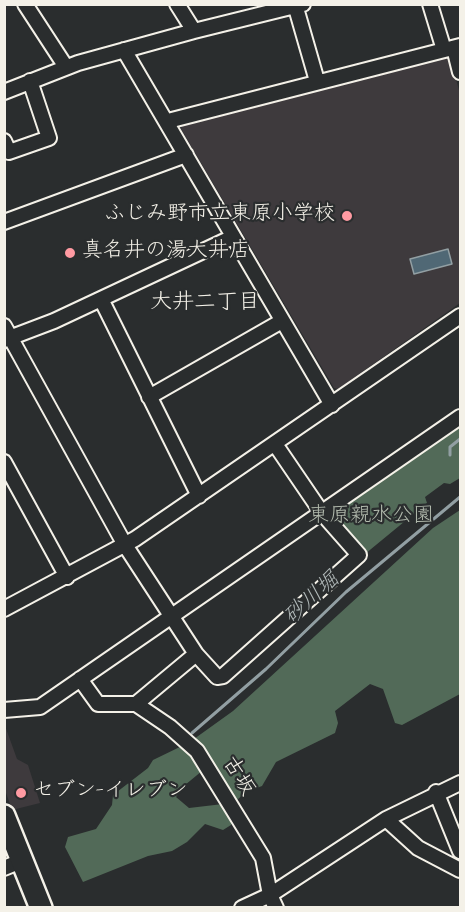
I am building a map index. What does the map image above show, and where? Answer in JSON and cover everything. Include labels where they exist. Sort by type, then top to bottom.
[{"type":"highway","points":[[4,816],[13,865],[41,908]]},
{"type":"street","points":[[25,4],[66,67]]},
{"type":"street","points":[[177,4],[194,31]]},
{"type":"street","points":[[430,4],[453,48],[460,72]]},
{"type":"street","points":[[4,92],[66,67],[124,50],[300,6],[317,81]]},
{"type":"street","points":[[168,121],[453,48]]},
{"type":"street","points":[[124,50],[168,121],[332,405]]},
{"type":"street","points":[[4,141],[9,152],[49,138],[30,81]]},
{"type":"street","points":[[4,222],[186,155]]},
{"type":"street","points":[[233,237],[101,299],[7,335],[125,545],[196,654],[217,677],[223,676],[359,555],[322,513],[275,444]]},
{"type":"street","points":[[101,299],[199,496]]},
{"type":"street","points":[[4,609],[125,545],[460,316]]},
{"type":"street","points":[[149,398],[282,321]]},
{"type":"street","points":[[4,710],[40,707],[460,417]]},
{"type":"street","points":[[4,462],[67,577]]},
{"type":"street","points":[[80,679],[98,704],[136,704],[196,654]]},
{"type":"street","name":"古坂","points":[[136,704],[170,727],[197,751],[263,858],[273,901]]},
{"type":"street","points":[[242,908],[273,901],[386,819],[436,792],[460,783]]},
{"type":"street","points":[[436,792],[460,851]]},
{"type":"street","points":[[386,819],[418,848],[460,870]]},
{"type":"shaded area","name":"ふじみ野市立東原小学校","points":[[447,57],[451,61],[460,94],[460,303],[338,389],[334,388],[181,129],[182,125]]},
{"type":"shaded area","points":[[4,723],[17,759],[28,765],[40,803],[12,810],[5,790]]},
{"type":"green space","name":"東原親水公園","points":[[460,427],[460,478],[450,484],[444,483],[425,497],[427,503],[365,554],[332,515]]},
{"type":"green space","points":[[460,510],[460,694],[402,725],[395,723],[383,689],[370,684],[335,711],[338,723],[335,733],[276,762],[262,786],[246,792],[237,800],[229,801],[194,739],[233,711],[433,528]]},
{"type":"green space","points":[[186,744],[202,771],[185,785],[176,797],[189,808],[223,804],[234,819],[231,825],[223,830],[205,824],[187,842],[172,851],[148,856],[83,882],[65,847],[68,837],[96,829],[112,805],[113,795],[148,768],[153,760]]},
{"type":"water","points":[[448,249],[452,264],[414,274],[410,259]]},
{"type":"waterway","points":[[450,455],[450,447],[460,439]]},
{"type":"waterway","name":"砂川堀","points":[[192,733],[266,669],[346,592],[460,497]]},
{"type":"place","name":"ふじみ野市立東原小学校","points":[[347,216]]},
{"type":"place","name":"真名井の湯大井店","points":[[70,253]]},
{"type":"place","name":"セブン-イレブン","points":[[21,793]]},
{"type":"district","name":"大井二丁目","points":[[205,304]]}]
